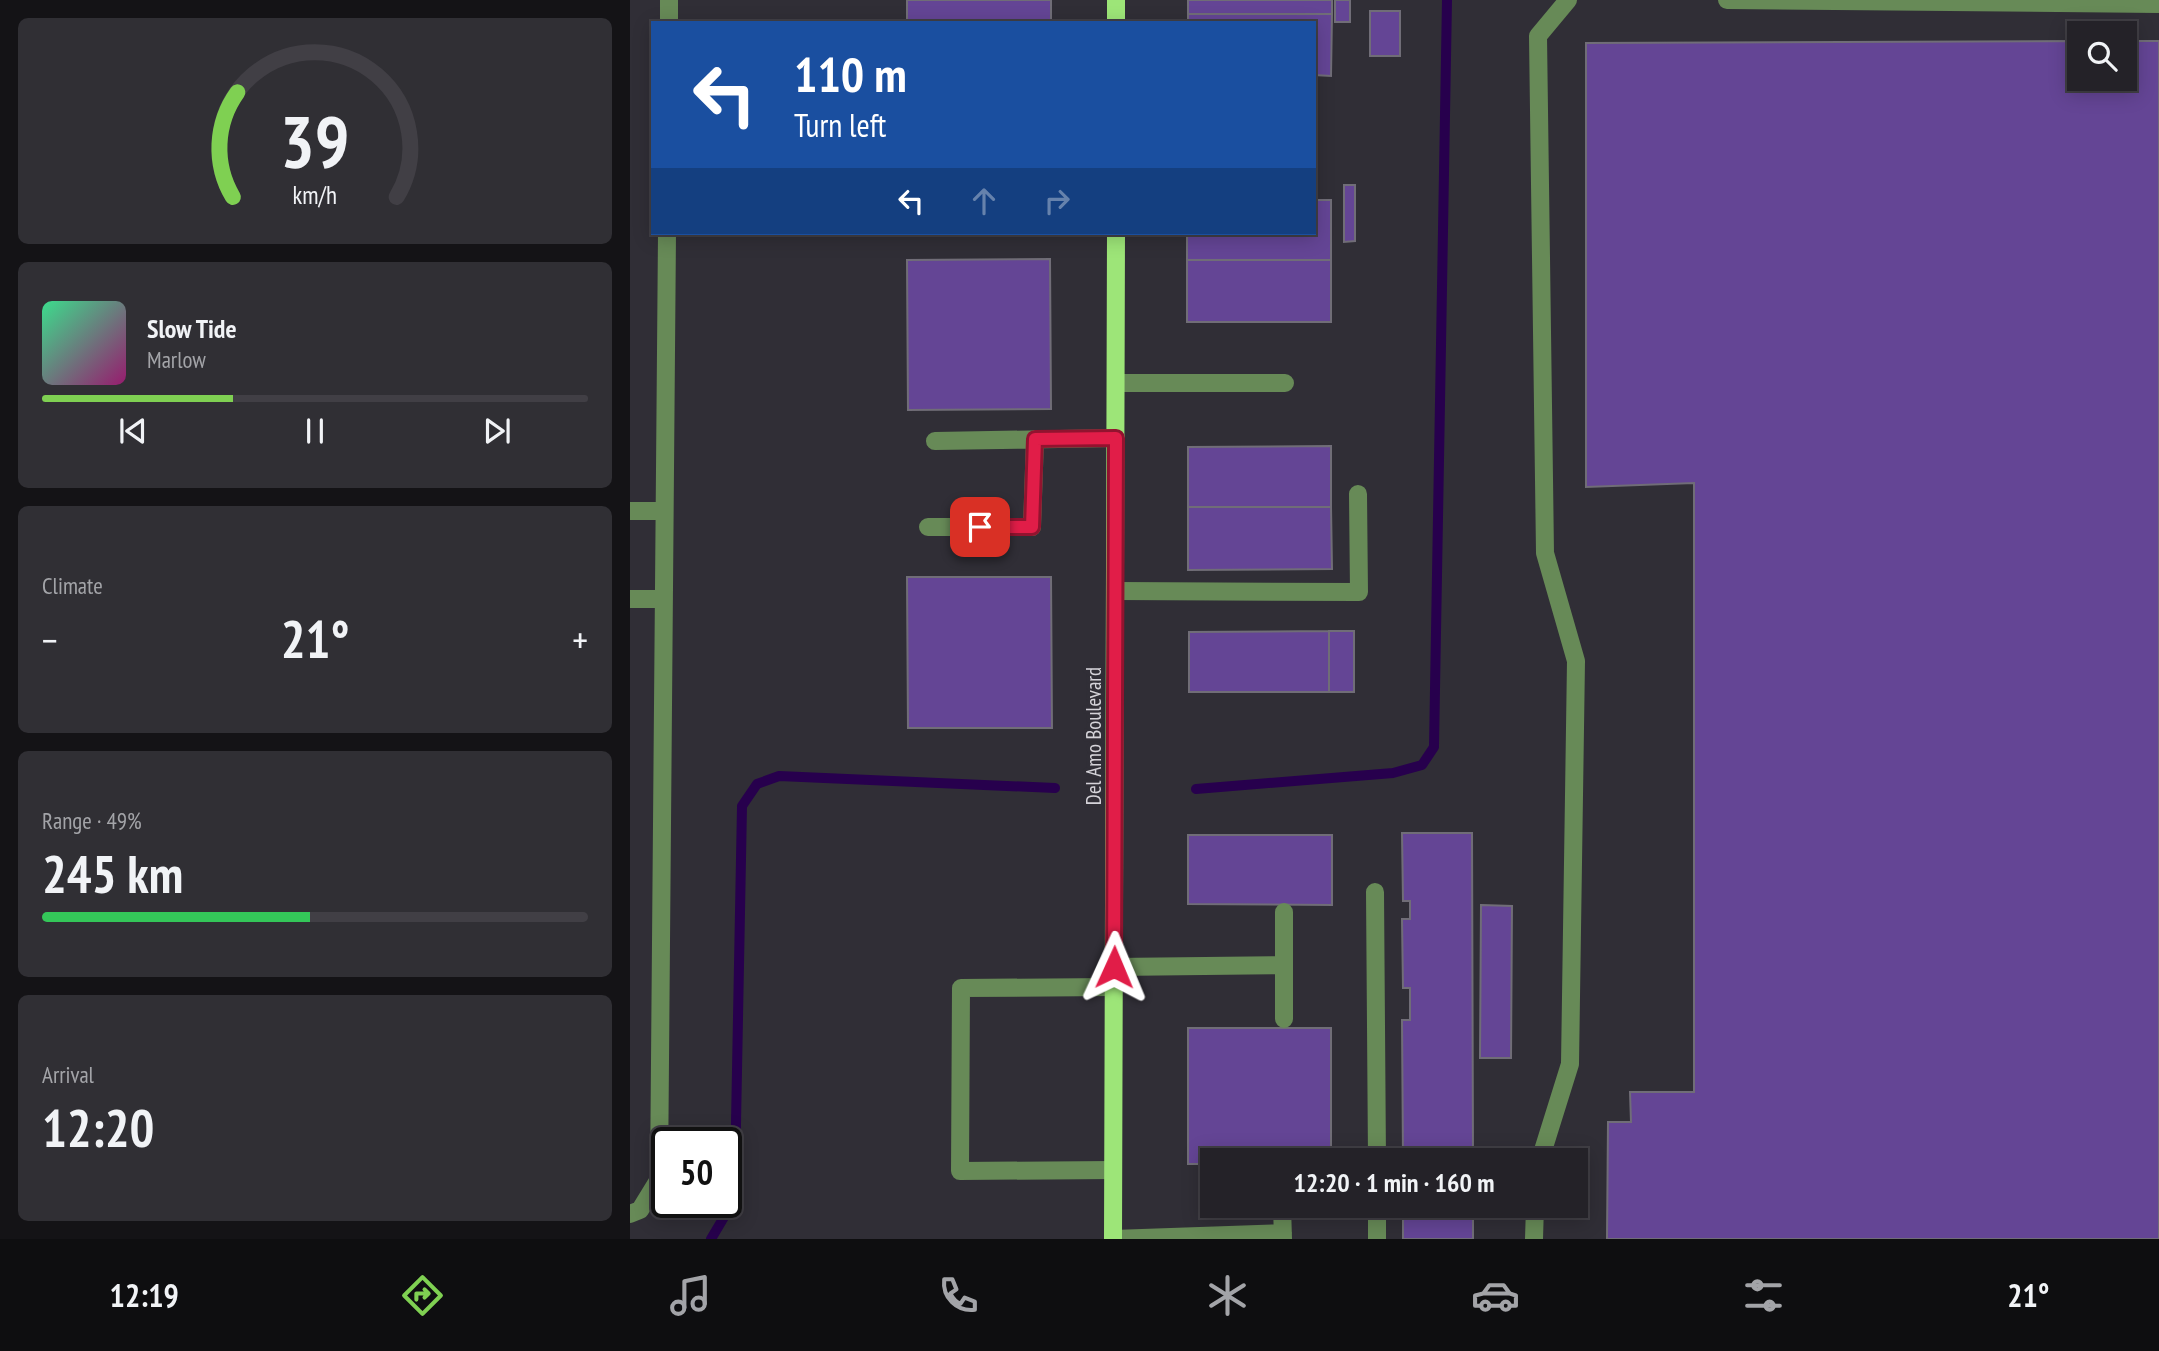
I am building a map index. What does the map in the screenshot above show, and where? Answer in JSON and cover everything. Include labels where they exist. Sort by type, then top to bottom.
[{"type":"main road","points":[[1116,0],[1116,21]]},
{"type":"main road","name":"Del Amo Boulevard","points":[[1113,1239],[1116,235]]},
{"type":"lane","points":[[669,0],[669,21]]},
{"type":"lane","points":[[1544,1148],[1570,1065],[1576,661],[1545,553],[1538,36],[1568,0]]},
{"type":"lane","points":[[1727,0],[2159,4]]},
{"type":"lane","points":[[630,1214],[640,1210],[659,1179],[667,235]]},
{"type":"lane","points":[[1116,383],[1285,383]]},
{"type":"lane","points":[[935,441],[1116,438]]},
{"type":"lane","points":[[928,527],[1032,527],[1035,439]]},
{"type":"lane","points":[[1116,591],[1360,592],[1359,494]]},
{"type":"lane","points":[[630,511],[664,511]]},
{"type":"lane","points":[[630,600],[664,600]]},
{"type":"lane","points":[[1375,892],[1377,1148]]},
{"type":"lane","points":[[1284,912],[1284,1019]]},
{"type":"lane","points":[[1114,967],[1284,965]]},
{"type":"lane","points":[[1113,987],[961,988],[960,1171],[1113,1170]]},
{"type":"lane","points":[[1113,1239],[1283,1236],[1282,1218]]},
{"type":"lane","points":[[1377,1218],[1377,1239]]},
{"type":"lane","points":[[1534,1239],[1535,1218]]},
{"type":"building","points":[[907,0],[1051,0],[1051,21],[907,21]]},
{"type":"building","points":[[1188,0],[1332,0],[1332,14],[1188,14]]},
{"type":"building","points":[[1335,0],[1350,0],[1350,22],[1335,22]]},
{"type":"building","points":[[1370,11],[1400,11],[1400,56],[1370,56]]},
{"type":"building","points":[[1188,14],[1332,14],[1331,76],[1316,75],[1316,21],[1188,21]]},
{"type":"building","points":[[2067,41],[2067,91],[2137,91],[2137,41],[2159,41],[2159,1239],[1607,1239],[1608,1122],[1631,1122],[1630,1092],[1694,1092],[1694,483],[1586,487],[1586,43]]},
{"type":"building","points":[[1344,185],[1355,185],[1355,241],[1344,242]]},
{"type":"building","points":[[1316,200],[1331,200],[1331,260],[1187,260],[1187,235],[1316,235]]},
{"type":"building","points":[[1050,259],[1051,409],[908,410],[907,260]]},
{"type":"building","points":[[1187,260],[1331,260],[1331,322],[1187,322]]},
{"type":"building","points":[[1331,446],[1331,507],[1188,507],[1188,447]]},
{"type":"building","points":[[1188,507],[1331,507],[1332,569],[1188,570]]},
{"type":"building","points":[[907,577],[1051,577],[1052,728],[908,728]]},
{"type":"building","points":[[1329,631],[1354,631],[1354,692],[1329,692]]},
{"type":"building","points":[[1329,631],[1329,692],[1189,692],[1189,632]]},
{"type":"building","points":[[1402,833],[1472,833],[1473,1148],[1403,1148],[1402,1020],[1410,1020],[1410,988],[1403,988],[1402,919],[1410,919],[1410,901],[1403,901]]},
{"type":"building","points":[[1188,835],[1332,835],[1332,905],[1188,904]]},
{"type":"building","points":[[1481,905],[1512,906],[1511,1058],[1480,1058]]},
{"type":"building","points":[[1188,1028],[1331,1028],[1331,1148],[1200,1148],[1200,1164],[1188,1164]]},
{"type":"building","points":[[1403,1218],[1473,1218],[1473,1239],[1403,1239]]},
{"type":"waterway","points":[[1196,789],[1393,773],[1422,765],[1434,747],[1447,0]]},
{"type":"waterway","points":[[711,1239],[727,1212],[735,1176],[742,806],[757,784],[779,776],[1055,788]]},
{"type":"route","points":[[980,527],[1032,527],[1035,439],[1116,438],[1114,967]]}]
